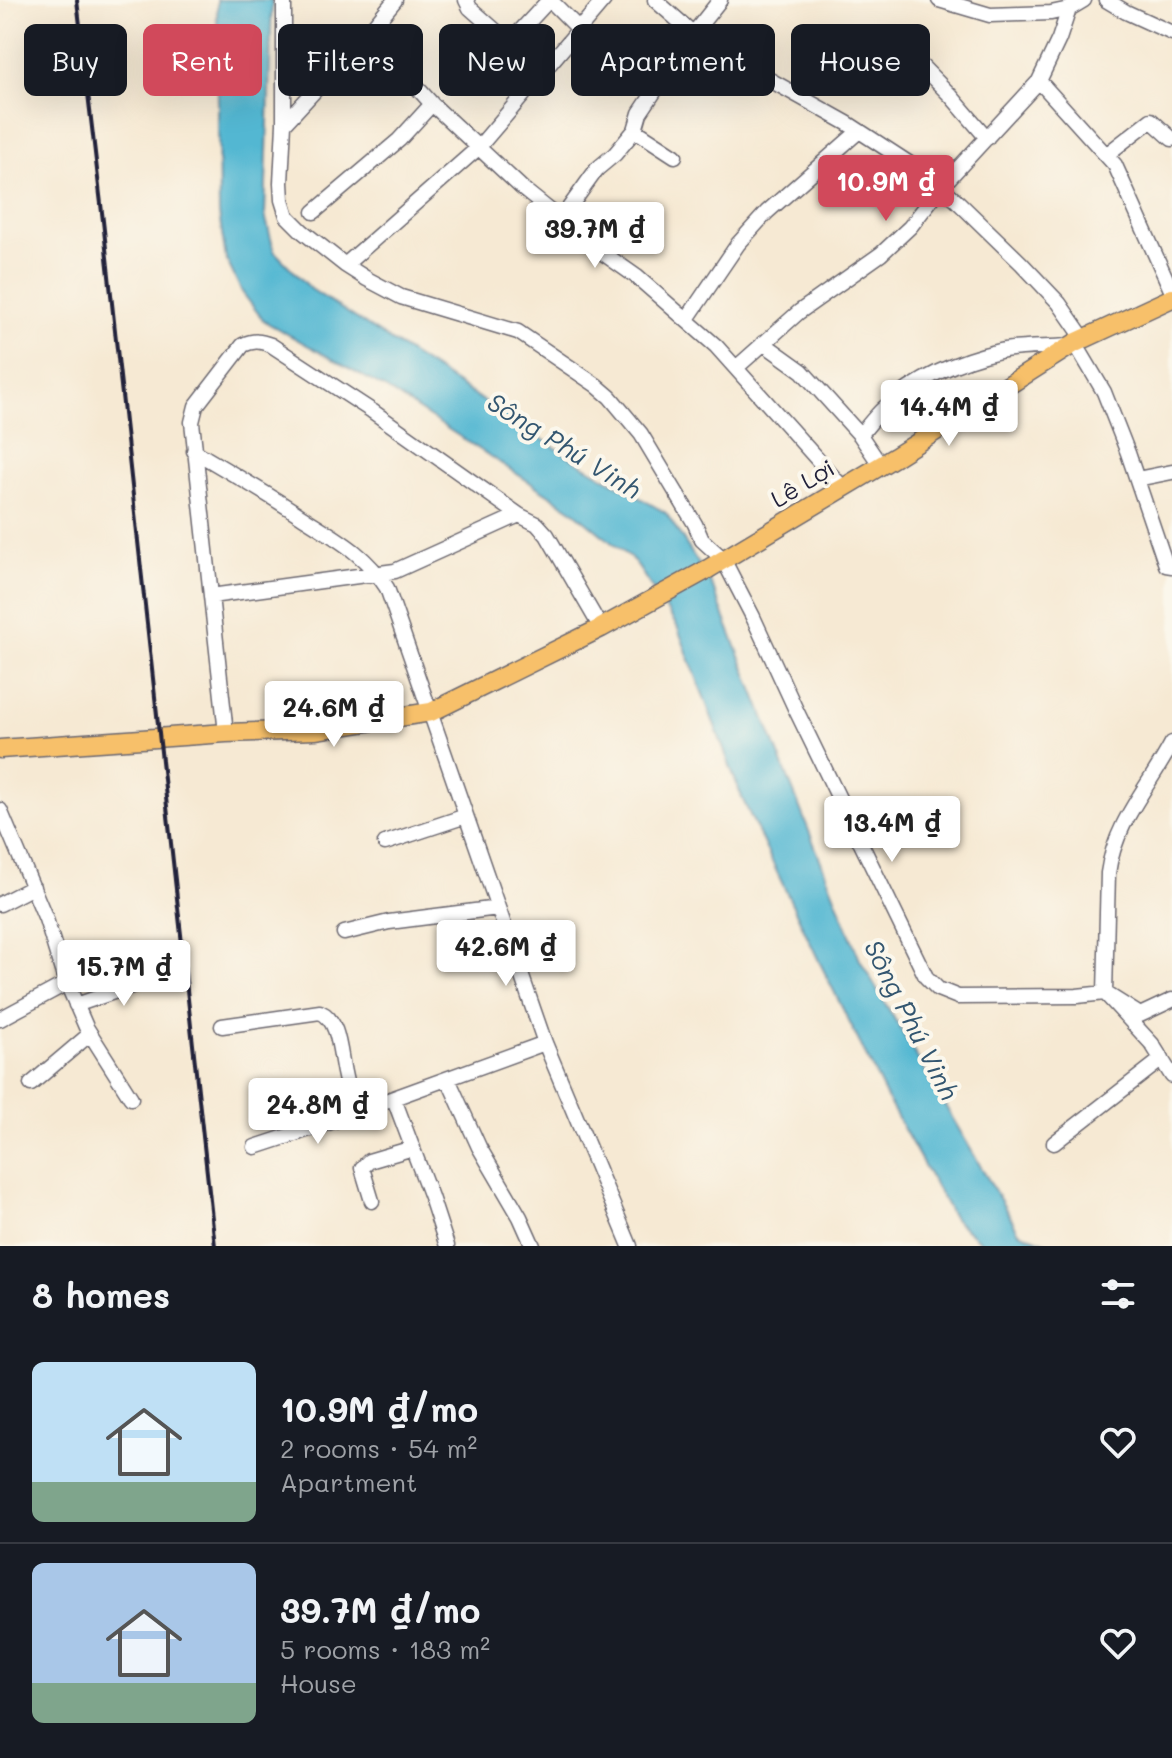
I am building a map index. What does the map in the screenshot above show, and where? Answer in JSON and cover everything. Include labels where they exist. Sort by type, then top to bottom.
[{"type":"main road","name":"Lê Lợi","points":[[0,749],[315,730],[431,712],[632,611],[881,466],[1076,343],[1172,298]]},
{"type":"street","points":[[284,0],[281,183],[287,216],[345,265],[401,297],[518,332],[610,397],[641,434],[716,564],[753,617],[926,977],[938,989],[958,997],[1105,993],[1140,1015],[1172,1000]]},
{"type":"street","points":[[375,24],[395,0]]},
{"type":"street","points":[[466,0],[470,8],[511,41],[550,0],[574,24]]},
{"type":"street","points":[[582,24],[604,0]]},
{"type":"street","points":[[655,0],[682,24]]},
{"type":"street","points":[[701,24],[720,0]]},
{"type":"street","points":[[939,0],[990,15],[1038,14],[1069,9],[1084,0]]},
{"type":"street","points":[[1106,0],[1172,33]]},
{"type":"street","points":[[736,368],[799,312],[881,254],[910,227],[941,187],[1039,81],[1069,9]]},
{"type":"street","points":[[345,265],[478,148],[571,36]]},
{"type":"street","points":[[930,75],[987,138]]},
{"type":"street","points":[[1039,81],[1115,165],[1172,292]]},
{"type":"street","points":[[775,83],[859,131],[927,175],[1059,303],[1076,343],[1104,392],[1166,565],[1172,566]]},
{"type":"street","points":[[423,94],[523,189],[637,277],[716,346],[843,488]]},
{"type":"street","points":[[284,124],[310,96]]},
{"type":"street","points":[[561,219],[597,169],[615,154],[635,130],[640,113],[651,96]]},
{"type":"street","points":[[314,212],[399,140],[432,104]]},
{"type":"street","points":[[1106,155],[1151,120],[1172,139]]},
{"type":"street","points":[[635,130],[675,156]]},
{"type":"street","points":[[687,319],[738,244],[767,212],[859,131]]},
{"type":"street","points":[[226,733],[192,422],[196,406],[243,345],[253,341],[271,345],[372,411],[519,515],[537,524],[547,535],[601,628]]},
{"type":"street","points":[[763,343],[802,371],[860,435],[881,466]]},
{"type":"street","points":[[860,435],[882,410],[928,377],[1003,350],[1076,343]]},
{"type":"street","points":[[194,451],[246,480],[347,546],[378,574],[391,598],[545,1043],[630,1246]]},
{"type":"street","points":[[1137,479],[1172,472]]},
{"type":"street","points":[[211,596],[378,574],[407,566],[519,515]]},
{"type":"street","points":[[1172,743],[1160,767],[1129,811],[1110,854],[1105,993],[1152,1044],[1172,1076]]},
{"type":"street","points":[[0,810],[7,846],[33,887],[76,1005],[90,1034],[131,1098]]},
{"type":"street","points":[[385,843],[466,816]]},
{"type":"street","points":[[0,904],[33,887]]},
{"type":"street","points":[[344,933],[389,922],[498,908]]},
{"type":"street","points":[[76,1005],[161,978]]},
{"type":"street","points":[[0,1019],[67,983]]},
{"type":"street","points":[[222,1026],[320,1012],[327,1015],[335,1029],[346,1082],[354,1100],[363,1107]]},
{"type":"street","points":[[31,1084],[90,1034]]},
{"type":"street","points":[[255,1147],[340,1119],[363,1107],[374,1107],[545,1043]]},
{"type":"street","points":[[1054,1143],[1162,1059]]},
{"type":"street","points":[[448,1079],[479,1147],[520,1217],[533,1246]]},
{"type":"street","points":[[394,1099],[447,1246]]},
{"type":"street","points":[[372,1201],[362,1172],[364,1164],[413,1148]]},
{"type":"water","points":[[217,0],[272,0],[265,215],[274,251],[311,289],[576,461],[666,513],[711,583],[860,960],[1019,1232],[1054,1246],[986,1246],[954,1219],[891,1106],[743,800],[677,626],[634,561],[571,509],[388,390],[264,321],[242,292],[226,259],[219,214],[218,96],[262,96],[262,24],[217,24]]},
{"type":"railway","points":[[77,0],[215,1246]]},
{"type":"water label","name":"Sông Phú Vinh","points":[[564,446]]},
{"type":"water label","name":"Sông Phú Vinh","points":[[911,1020]]}]
